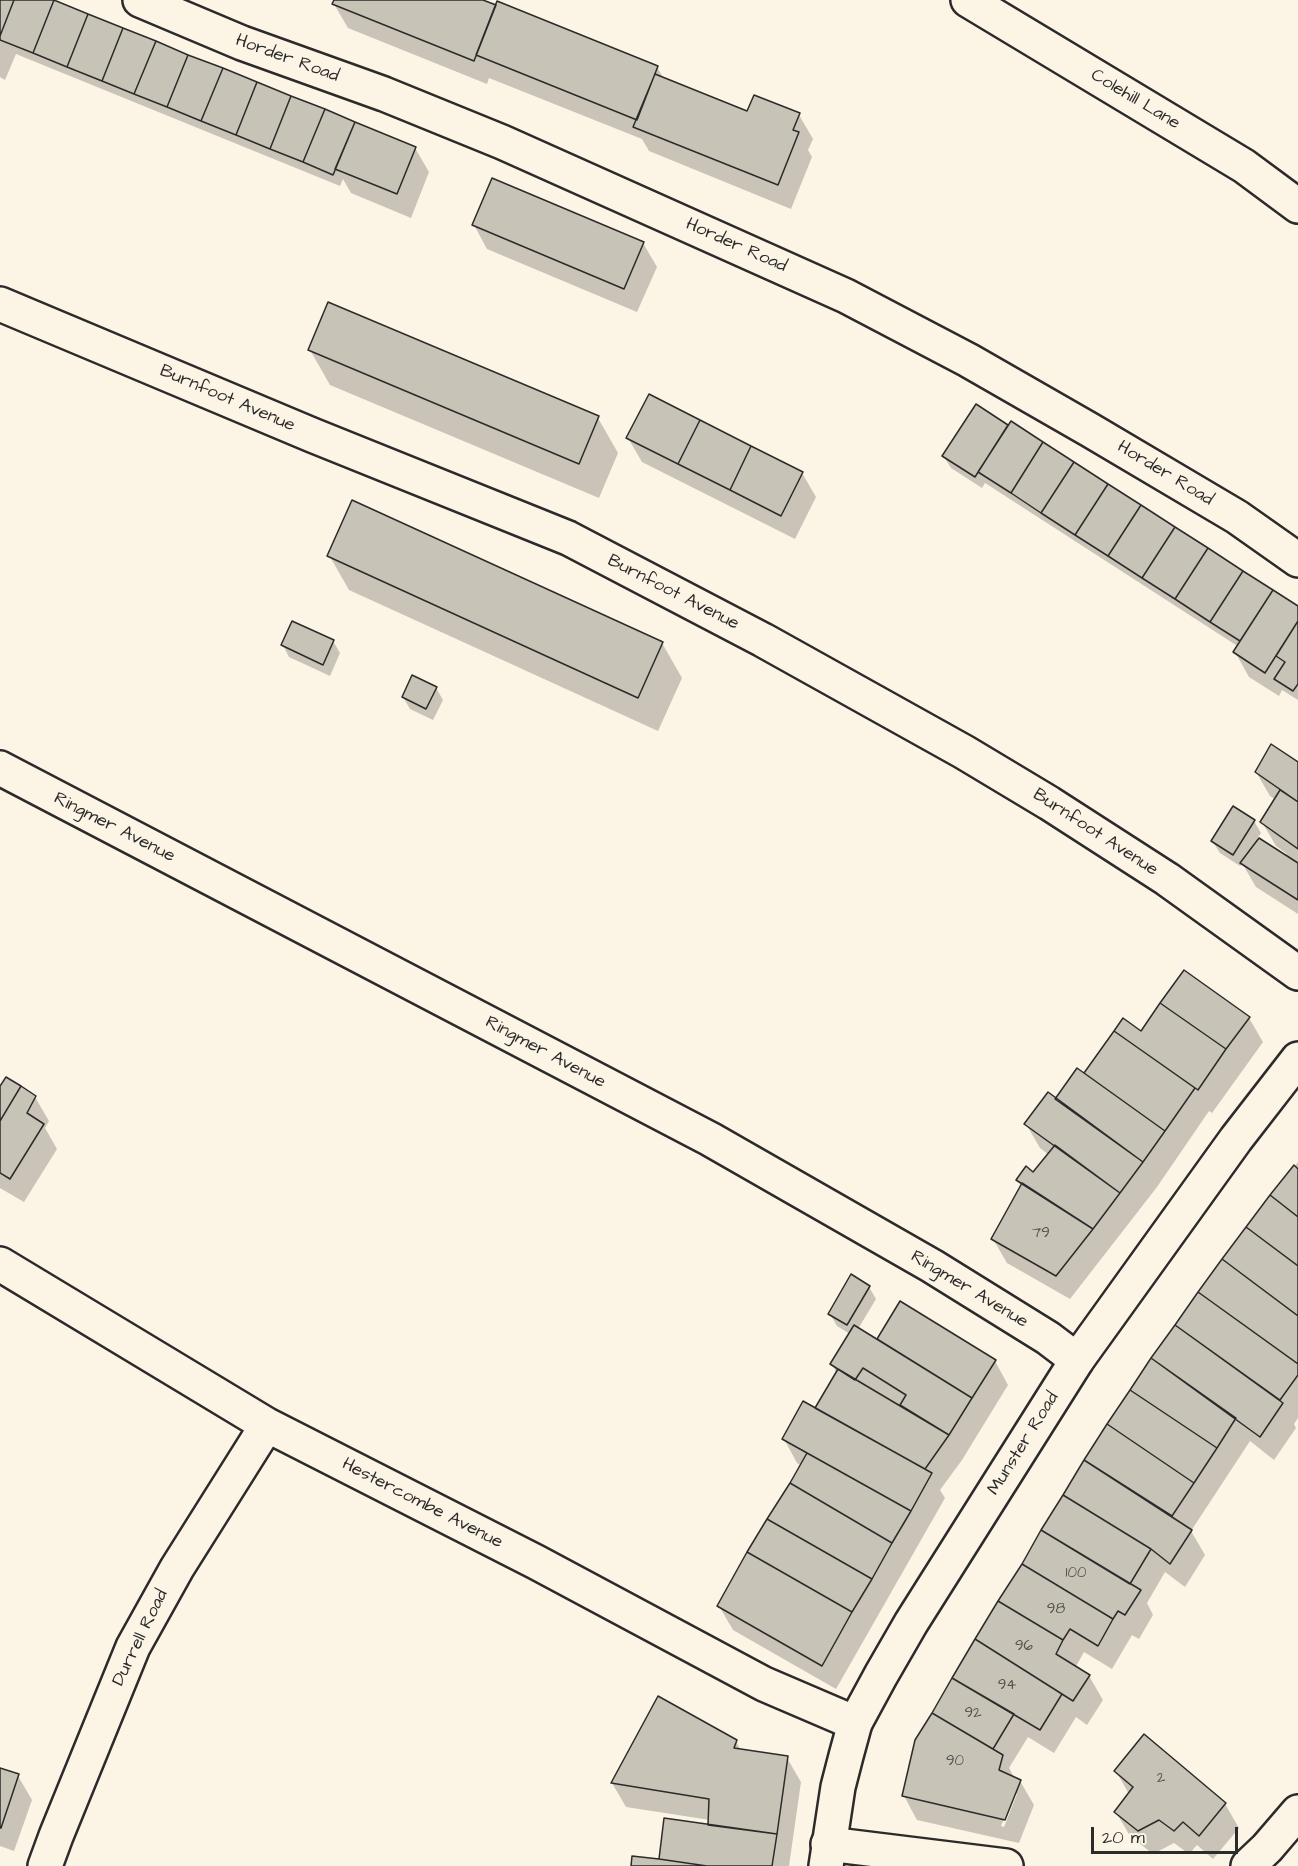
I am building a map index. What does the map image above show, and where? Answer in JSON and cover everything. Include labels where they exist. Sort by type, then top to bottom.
[{"type":"street","name":"Horder Road","points":[[140,0],[242,43],[384,94],[502,142],[846,296],[968,360],[1090,430],[1237,517],[1298,560]]},
{"type":"street","name":"Colehill Lane","points":[[968,0],[1244,166],[1298,206]]},
{"type":"street","name":"Burnfoot Avenue","points":[[0,304],[312,435],[568,538],[763,640],[964,752],[1049,803],[1167,879],[1298,973]]},
{"type":"street","name":"Ringmer Avenue","points":[[0,768],[710,1139],[932,1266],[1048,1338],[1077,1360]]},
{"type":"street","name":"Munster Road","points":[[827,1855],[838,1787],[855,1723],[911,1623],[1077,1360],[1229,1148],[1298,1059]]},
{"type":"street","name":"Hestercombe Avenue","points":[[0,1264],[267,1425],[536,1562],[764,1684],[855,1723]]},
{"type":"street","name":"Durrell Road","points":[[45,1866],[133,1647],[177,1568],[267,1425]]},
{"type":"street","points":[[1248,1866],[1298,1812]]},
{"type":"street","points":[[827,1855],[1006,1866]]},
{"type":"building","points":[[0,0],[14,0],[0,36]]},
{"type":"building","points":[[14,0],[54,0],[33,53],[0,40]]},
{"type":"building","points":[[54,0],[88,14],[67,67],[33,53]]},
{"type":"building","points":[[334,0],[483,0],[496,5],[474,61],[332,4]]},
{"type":"building","points":[[497,1],[658,66],[637,120],[476,55]]},
{"type":"building","points":[[88,14],[123,28],[102,81],[67,67]]},
{"type":"building","points":[[123,28],[156,41],[134,94],[102,81]]},
{"type":"building","points":[[156,41],[188,55],[167,107],[134,94]]},
{"type":"building","points":[[188,55],[223,68],[201,121],[167,107]]},
{"type":"building","points":[[223,68],[257,82],[236,135],[201,121]]},
{"type":"building","points":[[655,74],[747,111],[754,95],[800,113],[793,130],[799,132],[778,185],[633,127]]},
{"type":"building","points":[[257,82],[291,96],[270,149],[236,135]]},
{"type":"building","points":[[291,96],[325,109],[303,162],[270,149]]},
{"type":"building","points":[[325,109],[355,122],[333,175],[303,162]]},
{"type":"building","points":[[355,122],[416,147],[397,194],[335,169]]},
{"type":"building","points":[[492,178],[644,242],[624,289],[472,225]]},
{"type":"building","points":[[328,302],[599,416],[579,464],[308,350]]},
{"type":"building","points":[[649,394],[700,420],[678,464],[626,438]]},
{"type":"building","points":[[976,404],[1008,425],[975,477],[942,456]]},
{"type":"building","points":[[700,420],[751,446],[730,490],[678,464]]},
{"type":"building","points":[[1011,421],[1043,442],[1011,493],[978,472]]},
{"type":"building","points":[[1043,442],[1074,462],[1041,513],[1011,493]]},
{"type":"building","points":[[751,446],[803,472],[781,516],[730,490]]},
{"type":"building","points":[[1074,462],[1108,484],[1075,535],[1041,513]]},
{"type":"building","points":[[1108,484],[1141,505],[1108,556],[1075,535]]},
{"type":"building","points":[[352,500],[663,642],[638,698],[327,556]]},
{"type":"building","points":[[1141,505],[1175,527],[1142,578],[1108,556]]},
{"type":"building","points":[[1175,527],[1208,548],[1175,599],[1142,578]]},
{"type":"building","points":[[1208,548],[1243,571],[1210,622],[1175,599]]},
{"type":"building","points":[[1243,571],[1273,590],[1240,641],[1210,622]]},
{"type":"building","points":[[1273,590],[1298,606],[1298,621],[1265,673],[1233,652]]},
{"type":"building","points":[[292,621],[334,640],[323,665],[281,645]]},
{"type":"building","points":[[1298,621],[1298,684],[1293,691],[1274,679],[1285,662],[1276,656]]},
{"type":"building","points":[[412,675],[437,687],[426,709],[402,697]]},
{"type":"building","points":[[1271,744],[1298,762],[1298,802],[1255,772]]},
{"type":"building","points":[[1280,790],[1298,802],[1298,849],[1260,822]]},
{"type":"building","points":[[1233,806],[1255,820],[1233,855],[1211,841]]},
{"type":"building","points":[[1259,838],[1298,863],[1298,900],[1240,863]]},
{"type":"building","points":[[1184,970],[1250,1017],[1226,1049],[1160,1003]]},
{"type":"building","points":[[1160,1003],[1226,1049],[1198,1090],[1114,1031],[1123,1018],[1141,1031]]},
{"type":"building","points":[[1114,1031],[1195,1088],[1165,1131],[1084,1073]]},
{"type":"building","points":[[1077,1068],[1165,1131],[1143,1162],[1055,1099]]},
{"type":"building","points":[[6,1077],[21,1086],[0,1121],[0,1086]]},
{"type":"building","points":[[21,1086],[36,1096],[27,1113],[44,1124],[10,1179],[0,1173],[0,1121]]},
{"type":"building","points":[[1048,1092],[1143,1162],[1120,1193],[1024,1124]]},
{"type":"building","points":[[1055,1145],[1120,1193],[1093,1229],[1016,1180],[1026,1166],[1033,1172]]},
{"type":"building","points":[[1294,1165],[1298,1169],[1298,1217],[1270,1195]]},
{"type":"building","points":[[1022,1183],[1093,1229],[1056,1276],[991,1239]]},
{"type":"building","points":[[1270,1195],[1298,1217],[1298,1266],[1246,1227]]},
{"type":"building","points":[[1246,1227],[1298,1266],[1298,1316],[1222,1259]]},
{"type":"building","points":[[1222,1259],[1298,1316],[1298,1364],[1198,1292]]},
{"type":"building","points":[[851,1274],[870,1286],[847,1325],[828,1314]]},
{"type":"building","points":[[1198,1292],[1298,1364],[1298,1375],[1280,1400],[1175,1325]]},
{"type":"building","points":[[900,1301],[996,1360],[972,1398],[877,1339]]},
{"type":"building","points":[[854,1325],[972,1398],[949,1435],[900,1405],[906,1395],[863,1368],[855,1380],[830,1364]]},
{"type":"building","points":[[1175,1325],[1283,1403],[1260,1437],[1151,1358]]},
{"type":"building","points":[[1151,1358],[1236,1418],[1217,1448],[1130,1390]]},
{"type":"building","points":[[838,1369],[949,1435],[925,1469],[815,1408]]},
{"type":"building","points":[[1130,1390],[1217,1448],[1194,1483],[1107,1424]]},
{"type":"building","points":[[803,1401],[932,1473],[911,1511],[782,1439]]},
{"type":"building","points":[[1107,1424],[1194,1483],[1172,1516],[1084,1460]]},
{"type":"building","points":[[807,1453],[911,1511],[892,1543],[790,1483]]},
{"type":"building","points":[[1084,1460],[1192,1530],[1170,1564],[1151,1549],[1063,1495]]},
{"type":"building","points":[[790,1483],[892,1543],[872,1579],[767,1519]]},
{"type":"building","points":[[1063,1495],[1151,1549],[1130,1584],[1041,1530]]},
{"type":"building","points":[[767,1519],[872,1579],[852,1612],[747,1552]]},
{"type":"building","points":[[1041,1530],[1141,1590],[1125,1615],[1118,1611],[1113,1619],[1022,1564]]},
{"type":"building","points":[[747,1552],[852,1612],[822,1666],[717,1606]]},
{"type":"building","points":[[1022,1564],[1113,1619],[1098,1646],[1070,1629],[1063,1640],[998,1601]]},
{"type":"building","points":[[998,1601],[1063,1640],[1056,1654],[1090,1675],[1073,1701],[975,1639]]},
{"type":"building","points":[[975,1639],[1062,1694],[1040,1730],[952,1678]]},
{"type":"building","points":[[952,1678],[1014,1714],[993,1749],[932,1713]]},
{"type":"building","points":[[658,1696],[737,1740],[734,1748],[788,1756],[777,1834],[708,1825],[709,1799],[611,1783]]},
{"type":"building","points":[[932,1713],[1003,1755],[999,1770],[1021,1780],[1005,1820],[902,1796],[915,1740]]},
{"type":"building","points":[[1144,1734],[1226,1803],[1199,1836],[1183,1822],[1174,1831],[1159,1820],[1138,1831],[1114,1812],[1133,1787],[1114,1771]]},
{"type":"building","points":[[0,1768],[19,1774],[1,1828],[0,1828]]},
{"type":"building","points":[[664,1818],[777,1834],[772,1866],[707,1866],[659,1859]]},
{"type":"building","points":[[632,1856],[659,1859],[707,1866],[631,1866]]}]
